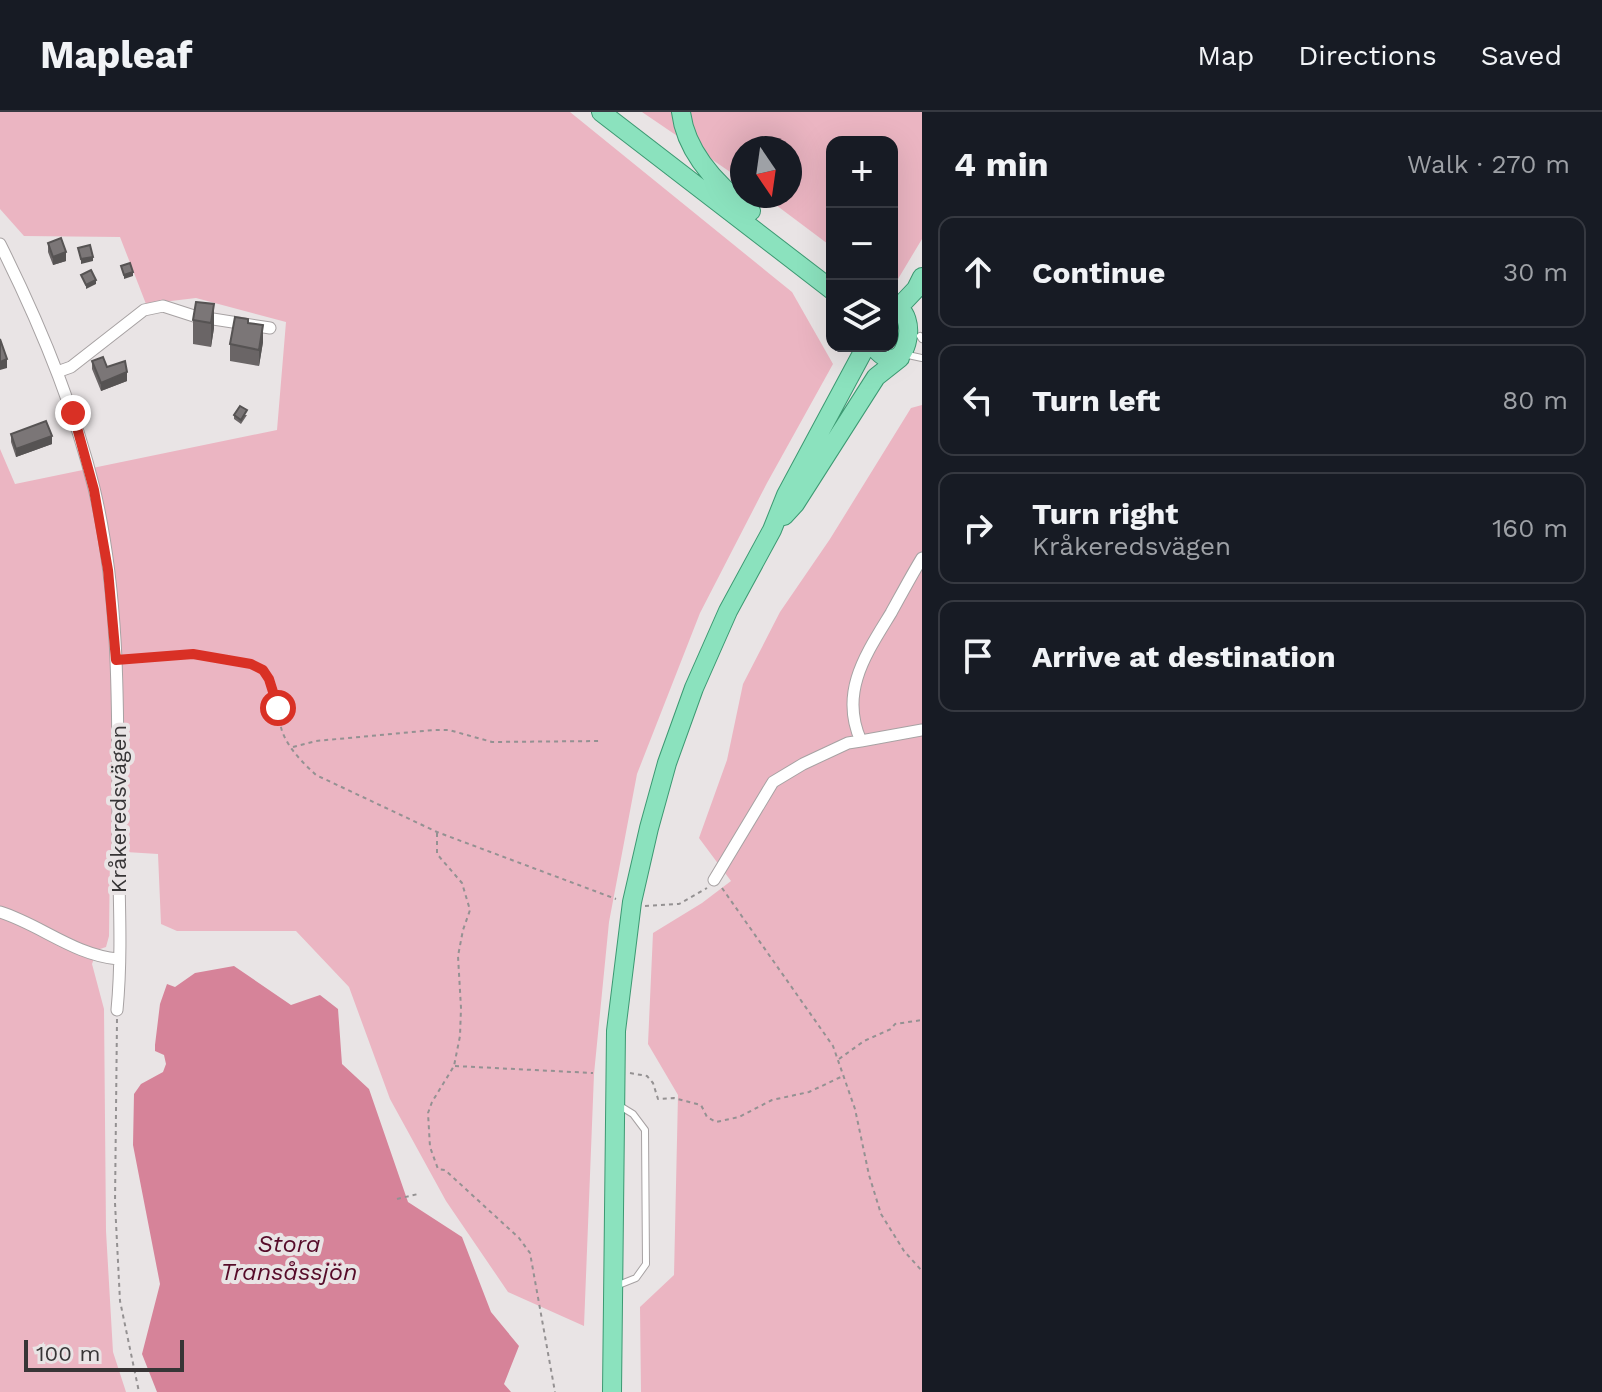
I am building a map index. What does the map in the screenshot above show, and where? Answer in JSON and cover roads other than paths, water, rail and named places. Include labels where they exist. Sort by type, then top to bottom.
[{"type":"main road","points":[[601,112],[826,285]]},
{"type":"main road","points":[[681,112],[693,148],[721,185],[826,269]]},
{"type":"main road","points":[[898,304],[912,295],[922,277]]},
{"type":"main road","points":[[772,530],[795,504],[876,377],[910,357],[918,344],[921,332],[913,315],[898,309]]},
{"type":"main road","points":[[839,397],[850,352]]},
{"type":"main road","points":[[612,1392],[616,1031],[632,902],[667,763],[694,688],[728,611],[772,530],[786,495],[863,352]]},
{"type":"main road","points":[[880,352],[884,356],[910,357]]},
{"type":"street","name":"Kråkeredsvägen","points":[[0,245],[73,413],[94,490],[108,570],[116,660],[117,1010]]},
{"type":"street","points":[[57,372],[71,367],[153,306],[270,328]]},
{"type":"street","points":[[861,741],[852,721],[854,683],[865,657],[922,558]]},
{"type":"street","points":[[714,880],[773,782],[803,764],[861,741],[922,730]]},
{"type":"street","points":[[0,912],[18,917],[86,953],[118,959]]},
{"type":"lane","points":[[613,1287],[636,1278],[646,1264],[647,1157],[645,1130],[641,1122],[614,1103]]},
{"type":"water","name":"Stora Transåssjön","points":[[234,966],[291,1005],[320,995],[338,1009],[342,1064],[369,1089],[408,1202],[462,1237],[491,1312],[519,1346],[504,1384],[511,1392],[157,1392],[142,1354],[160,1284],[133,1145],[134,1094],[141,1084],[163,1072],[166,1064],[164,1055],[155,1051],[155,1045],[160,1004],[167,984],[175,987],[195,973]]}]
